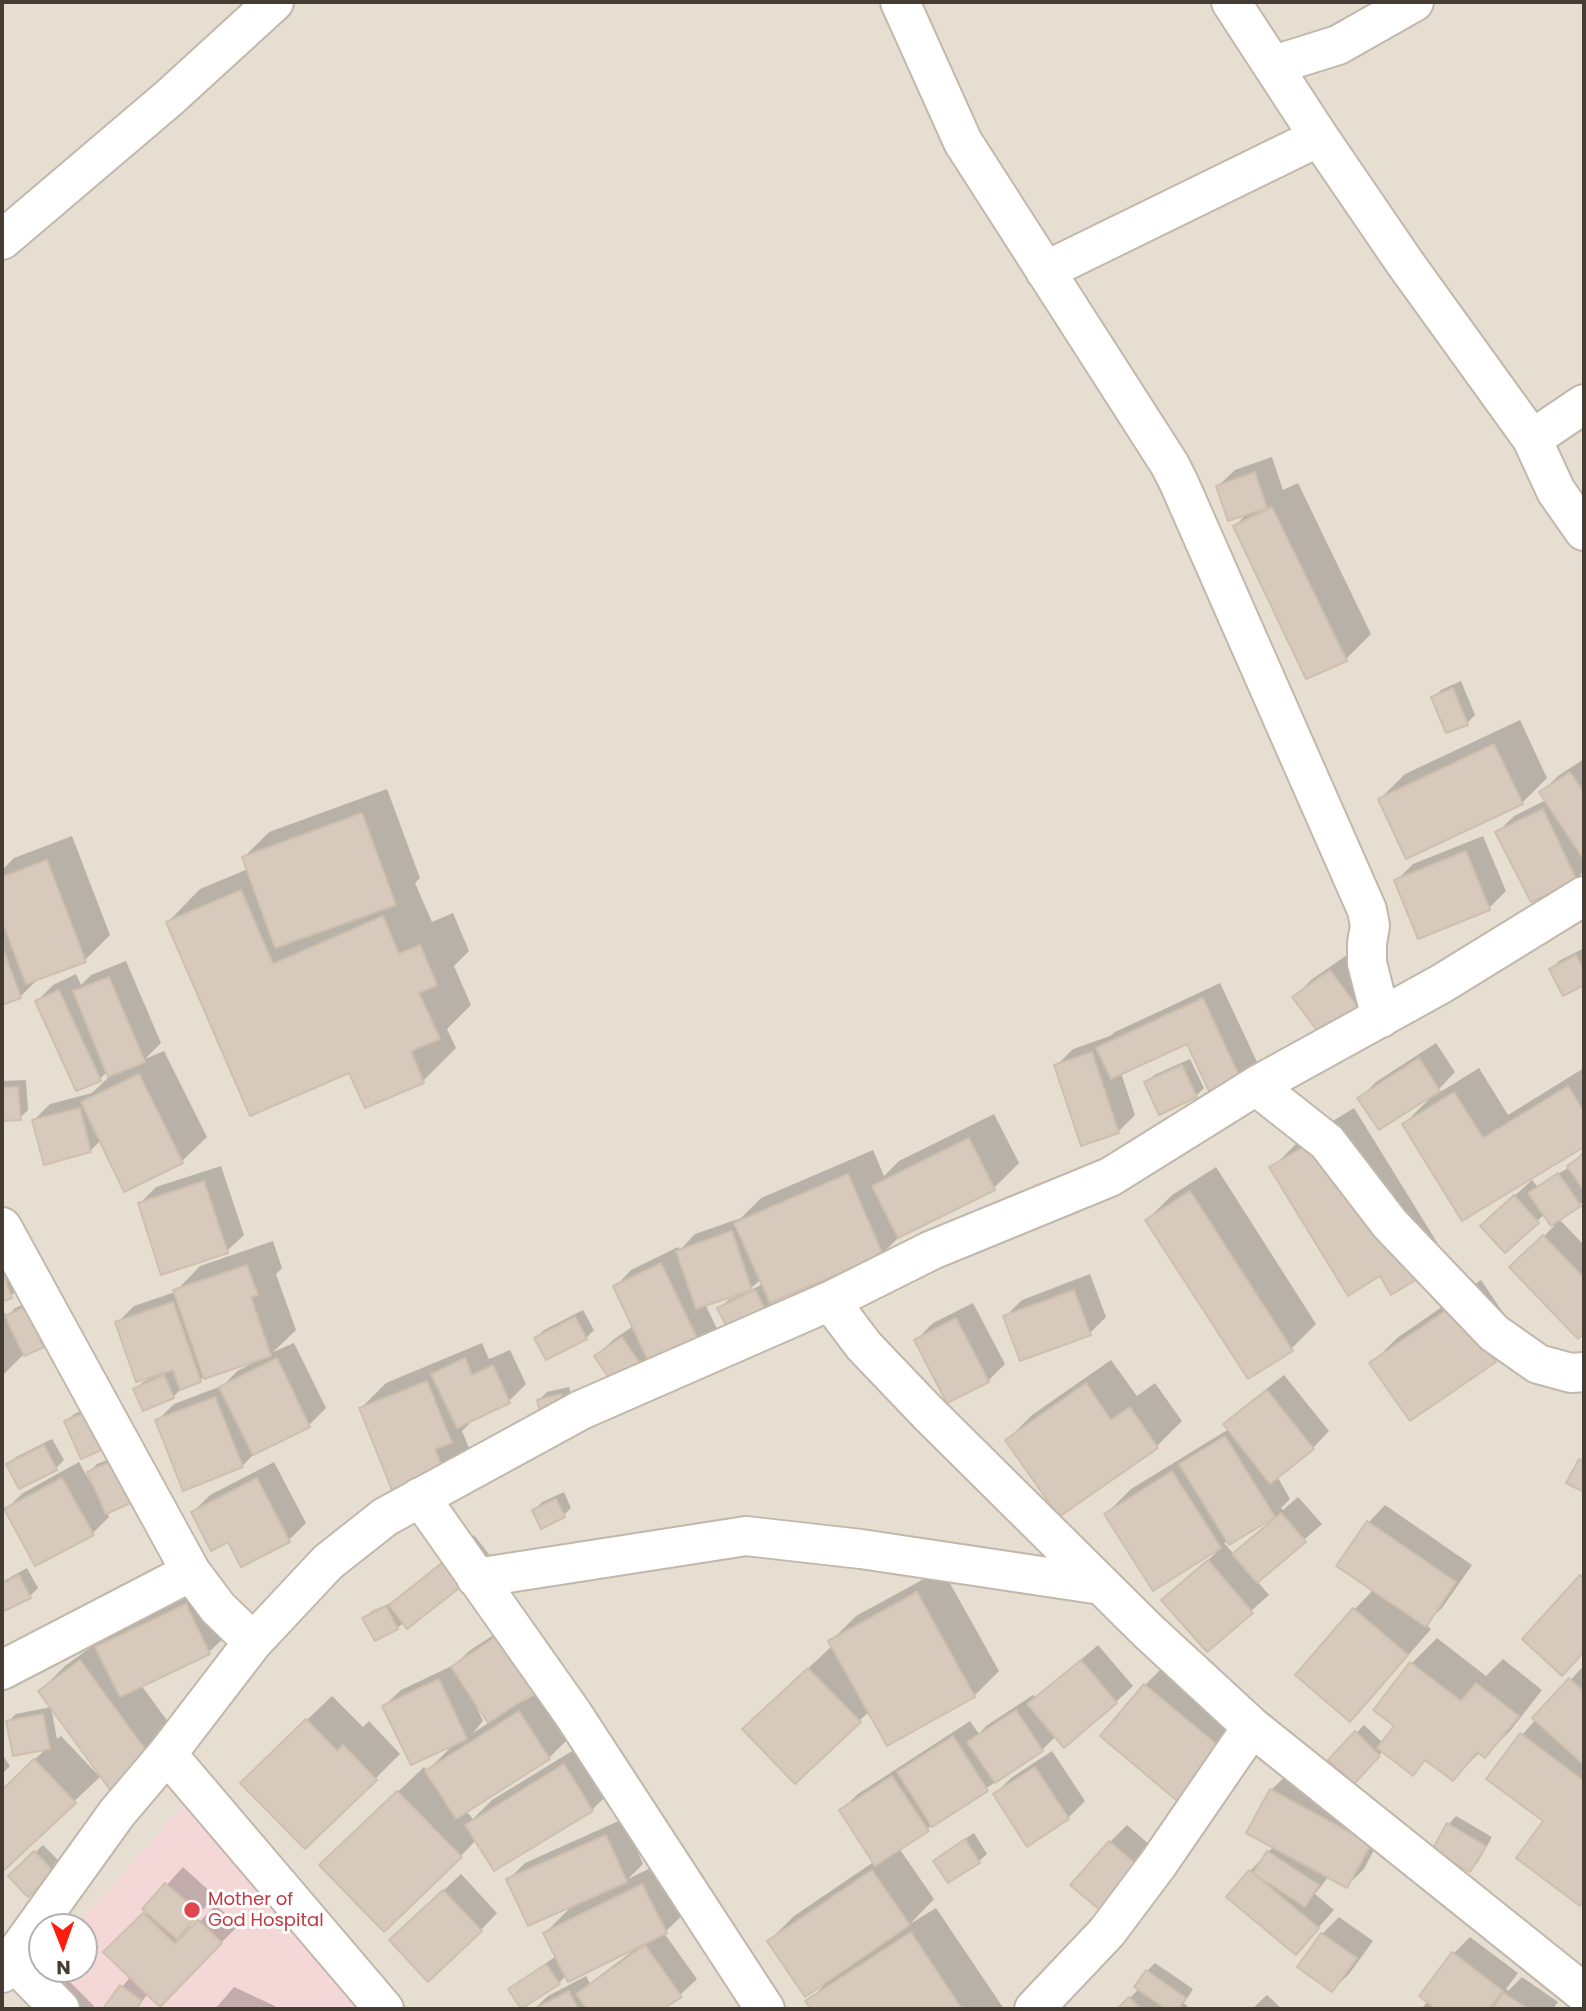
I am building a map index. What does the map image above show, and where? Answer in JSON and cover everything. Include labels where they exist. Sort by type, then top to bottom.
[{"type":"street","points":[[2,240],[169,98],[274,2]]},
{"type":"street","points":[[900,2],[963,142],[1179,483],[1367,910],[1370,926],[1367,963],[1381,1018]]},
{"type":"street","points":[[1231,2],[1405,262],[1532,439],[1556,491],[1584,531]]},
{"type":"street","points":[[1274,65],[1338,45],[1415,2]]},
{"type":"street","points":[[1045,271],[1319,137]]},
{"type":"street","points":[[1532,439],[1584,404]]},
{"type":"street","points":[[61,2009],[7,1967],[117,1813],[167,1754],[253,1642],[328,1562],[385,1517],[581,1410],[830,1301],[932,1250],[1110,1177],[1256,1086],[1441,984],[1584,896]]},
{"type":"street","points":[[1256,1086],[1327,1142],[1390,1224],[1494,1333],[1538,1364],[1571,1373],[1584,1372]]},
{"type":"street","points":[[2,1227],[191,1572],[218,1608],[253,1642]]},
{"type":"street","points":[[830,1301],[864,1346],[928,1413],[1101,1585],[1252,1727],[1584,1993]]},
{"type":"street","points":[[420,1497],[573,1714],[765,2009]]},
{"type":"street","points":[[476,1578],[746,1536],[861,1549],[1101,1585]]},
{"type":"street","points":[[2,1670],[191,1572]]},
{"type":"street","points":[[1034,2009],[1107,1932],[1158,1864],[1252,1727]]},
{"type":"street","points":[[167,1754],[384,2009]]},
{"type":"shaded area","points":[[2,2],[1584,2],[1584,2009],[2,2009]]},
{"type":"shaded area","name":"Mother of God Hospital","points":[[183,1806],[281,1893],[377,2009],[91,2009],[66,1983],[98,1983],[98,1913],[87,1913]]},
{"type":"building","points":[[1255,472],[1267,508],[1228,521],[1216,486]]},
{"type":"building","points":[[1272,507],[1347,661],[1306,679],[1233,526]]},
{"type":"building","points":[[1453,688],[1468,725],[1446,733],[1431,697]]},
{"type":"building","points":[[1494,744],[1523,804],[1406,859],[1378,799]]},
{"type":"building","points":[[1570,772],[1584,793],[1584,860],[1539,792]]},
{"type":"building","points":[[1543,809],[1577,881],[1531,902],[1495,832]]},
{"type":"building","points":[[362,813],[396,905],[275,948],[242,857]]},
{"type":"building","points":[[1466,851],[1490,910],[1418,939],[1394,880]]},
{"type":"building","points":[[47,860],[86,962],[26,984],[2,921],[2,877]]},
{"type":"building","points":[[241,890],[273,964],[383,916],[399,954],[420,945],[437,985],[419,993],[440,1039],[411,1051],[424,1083],[365,1108],[349,1073],[250,1116],[166,922]]},
{"type":"building","points":[[2,946],[21,998],[2,1005]]},
{"type":"building","points":[[1576,955],[1584,970],[1584,985],[1563,996],[1549,969]]},
{"type":"building","points":[[1330,970],[1359,1009],[1322,1037],[1292,997]]},
{"type":"building","points":[[109,977],[145,1062],[108,1077],[73,991]]},
{"type":"building","points":[[59,990],[101,1081],[76,1091],[35,1001]]},
{"type":"building","points":[[1203,998],[1241,1080],[1211,1095],[1187,1044],[1111,1079],[1096,1048]]},
{"type":"building","points":[[1092,1052],[1119,1133],[1081,1146],[1054,1065]]},
{"type":"building","points":[[1419,1058],[1440,1091],[1379,1130],[1357,1098]]},
{"type":"building","points":[[1182,1065],[1197,1097],[1159,1115],[1144,1082]]},
{"type":"building","points":[[139,1074],[183,1163],[124,1192],[81,1102]]},
{"type":"building","points":[[1568,1086],[1584,1112],[1584,1147],[1462,1221],[1402,1124],[1454,1092],[1483,1138]]},
{"type":"building","points":[[18,1087],[21,1120],[2,1121],[2,1088]]},
{"type":"building","points":[[80,1108],[91,1152],[44,1165],[32,1120]]},
{"type":"building","points":[[1329,1132],[1419,1278],[1391,1295],[1380,1276],[1348,1296],[1269,1167]]},
{"type":"building","points":[[969,1138],[995,1190],[898,1238],[872,1186]]},
{"type":"building","points":[[1584,1154],[1584,1191],[1567,1166]]},
{"type":"building","points":[[1558,1173],[1581,1206],[1551,1226],[1528,1193]]},
{"type":"building","points":[[848,1174],[883,1255],[770,1303],[734,1223]]},
{"type":"building","points":[[204,1181],[228,1253],[161,1275],[138,1203]]},
{"type":"building","points":[[1190,1191],[1293,1351],[1248,1379],[1145,1220]]},
{"type":"building","points":[[1514,1195],[1539,1223],[1505,1253],[1480,1226]]},
{"type":"building","points":[[732,1231],[752,1290],[696,1309],[676,1251]]},
{"type":"building","points":[[1543,1235],[1584,1278],[1584,1333],[1578,1339],[1509,1267]]},
{"type":"building","points":[[661,1263],[707,1359],[658,1382],[613,1286]]},
{"type":"building","points":[[247,1265],[258,1295],[251,1297],[271,1356],[204,1379],[173,1290]]},
{"type":"building","points":[[2,1271],[12,1298],[2,1302]]},
{"type":"building","points":[[755,1290],[769,1317],[731,1335],[717,1308]]},
{"type":"building","points":[[1074,1290],[1091,1335],[1020,1361],[1003,1316]]},
{"type":"building","points":[[173,1302],[201,1382],[180,1390],[173,1370],[136,1382],[115,1322]]},
{"type":"building","points":[[1455,1304],[1496,1362],[1410,1421],[1369,1363]]},
{"type":"building","points":[[25,1307],[44,1347],[24,1356],[5,1316]]},
{"type":"building","points":[[575,1317],[587,1339],[546,1360],[534,1338]]},
{"type":"building","points":[[956,1318],[989,1382],[947,1403],[914,1340]]},
{"type":"building","points":[[622,1337],[653,1383],[625,1402],[594,1356]]},
{"type":"building","points":[[277,1358],[310,1427],[253,1455],[219,1387]]},
{"type":"building","points":[[465,1358],[472,1375],[493,1365],[510,1403],[457,1428],[431,1374]]},
{"type":"building","points":[[164,1375],[174,1398],[143,1411],[133,1389]]},
{"type":"building","points":[[427,1381],[452,1443],[435,1449],[445,1475],[394,1495],[359,1408]]},
{"type":"building","points":[[1086,1383],[1111,1420],[1130,1407],[1158,1448],[1059,1517],[1005,1440]]},
{"type":"building","points":[[1267,1390],[1314,1449],[1270,1484],[1223,1424]]},
{"type":"building","points":[[561,1394],[569,1425],[544,1430],[537,1400]]},
{"type":"building","points":[[215,1397],[243,1467],[183,1491],[155,1420]]},
{"type":"building","points":[[90,1411],[106,1448],[81,1459],[64,1421]]},
{"type":"building","points":[[1225,1436],[1275,1517],[1229,1545],[1179,1464]]},
{"type":"building","points":[[44,1445],[57,1470],[19,1489],[6,1464]]},
{"type":"building","points":[[1579,1459],[1584,1462],[1584,1492],[1566,1483]]},
{"type":"building","points":[[114,1460],[133,1502],[106,1514],[87,1472]]},
{"type":"building","points":[[1172,1471],[1221,1548],[1153,1591],[1104,1514]]},
{"type":"building","points":[[62,1478],[94,1535],[35,1566],[4,1509]]},
{"type":"building","points":[[257,1478],[290,1542],[241,1567],[228,1542],[211,1551],[191,1512]]},
{"type":"building","points":[[556,1499],[565,1517],[541,1529],[532,1510]]},
{"type":"building","points":[[1281,1513],[1306,1542],[1257,1583],[1232,1554]]},
{"type":"building","points":[[1367,1521],[1456,1582],[1426,1627],[1336,1566]]},
{"type":"building","points":[[457,1551],[476,1575],[407,1629],[389,1605]]},
{"type":"building","points":[[1208,1560],[1253,1613],[1207,1652],[1161,1600]]},
{"type":"building","points":[[19,1575],[31,1598],[4,1611],[2,1584]]},
{"type":"building","points":[[1580,1575],[1584,1579],[1584,1652],[1562,1676],[1522,1639]]},
{"type":"building","points":[[917,1592],[975,1697],[887,1746],[828,1641]]},
{"type":"building","points":[[186,1604],[210,1654],[120,1697],[95,1647]]},
{"type":"building","points":[[386,1606],[398,1629],[375,1641],[362,1618]]},
{"type":"building","points":[[1353,1608],[1408,1655],[1350,1722],[1295,1675]]},
{"type":"building","points":[[497,1636],[535,1692],[488,1723],[451,1667]]},
{"type":"building","points":[[80,1660],[153,1760],[111,1791],[38,1691]]},
{"type":"building","points":[[1081,1660],[1117,1703],[1064,1748],[1027,1704]]},
{"type":"building","points":[[1410,1662],[1461,1701],[1476,1683],[1519,1716],[1485,1758],[1477,1752],[1453,1781],[1425,1760],[1413,1776],[1377,1748],[1394,1726],[1373,1710]]},
{"type":"building","points":[[808,1668],[861,1722],[795,1784],[742,1729]]},
{"type":"building","points":[[1569,1678],[1584,1692],[1584,1765],[1532,1718]]},
{"type":"building","points":[[439,1679],[467,1739],[411,1765],[382,1706]]},
{"type":"building","points":[[1144,1684],[1232,1757],[1188,1810],[1100,1736]]},
{"type":"building","points":[[1016,1710],[1043,1751],[995,1783],[967,1742]]},
{"type":"building","points":[[519,1711],[550,1759],[456,1819],[425,1771]]},
{"type":"building","points":[[43,1714],[50,1749],[13,1756],[6,1721]]},
{"type":"building","points":[[306,1719],[337,1751],[343,1745],[377,1780],[305,1849],[240,1783]]},
{"type":"building","points":[[1355,1731],[1380,1756],[1354,1784],[1328,1760]]},
{"type":"building","points":[[1520,1733],[1584,1781],[1584,1901],[1580,1906],[1516,1858],[1543,1821],[1486,1779]]},
{"type":"building","points":[[953,1736],[988,1791],[932,1827],[897,1772]]},
{"type":"building","points":[[34,1759],[76,1803],[2,1872],[2,1790]]},
{"type":"building","points":[[564,1764],[593,1811],[494,1871],[465,1825]]},
{"type":"building","points":[[1035,1767],[1069,1819],[1027,1847],[993,1794]]},
{"type":"building","points":[[892,1776],[929,1831],[875,1866],[839,1810]]},
{"type":"building","points":[[1270,1789],[1371,1844],[1347,1888],[1246,1833]]},
{"type":"building","points":[[397,1791],[462,1857],[384,1932],[319,1865]]},
{"type":"building","points":[[1447,1823],[1486,1846],[1470,1872],[1432,1850]]},
{"type":"building","points":[[606,1835],[627,1882],[528,1926],[506,1879]]},
{"type":"building","points":[[965,1839],[980,1863],[948,1883],[933,1861]]},
{"type":"building","points":[[1109,1841],[1145,1872],[1107,1916],[1070,1885]]},
{"type":"building","points":[[34,1851],[54,1872],[28,1897],[8,1876]]},
{"type":"building","points":[[1267,1851],[1319,1885],[1305,1907],[1253,1873]]},
{"type":"building","points":[[872,1870],[910,1925],[805,1997],[767,1941]]},
{"type":"building","points":[[1249,1870],[1319,1928],[1296,1955],[1226,1897]]},
{"type":"building","points":[[165,1883],[200,1913],[177,1939],[142,1909]]},
{"type":"building","points":[[642,1884],[667,1933],[568,1982],[543,1933]]},
{"type":"building","points":[[443,1890],[482,1931],[428,1982],[389,1940]]},
{"type":"building","points":[[143,1913],[175,1944],[198,1920],[222,1943],[160,2007],[103,1952]]},
{"type":"building","points":[[911,1932],[962,2009],[811,2009],[805,2001]]},
{"type":"building","points":[[1321,1933],[1357,1958],[1332,1992],[1297,1967]]},
{"type":"building","points":[[645,1945],[682,1997],[663,2009],[587,2009],[576,1994]]},
{"type":"building","points":[[1452,1952],[1503,1991],[1489,2009],[1436,2009],[1419,1996]]},
{"type":"building","points":[[546,1964],[560,1984],[521,2009],[508,1989]]},
{"type":"building","points":[[1146,1970],[1186,1998],[1178,2009],[1166,2009],[1134,1987]]},
{"type":"building","points":[[120,1985],[142,2001],[136,2009],[104,2007]]},
{"type":"building","points":[[569,1991],[578,2009],[534,2009]]},
{"type":"building","points":[[1504,1993],[1528,2009],[1492,2009]]},
{"type":"building","points":[[1129,1997],[1141,2009],[1117,2009]]},
{"type":"place","name":"Mother of God Hospital","points":[[192,1910]]}]
